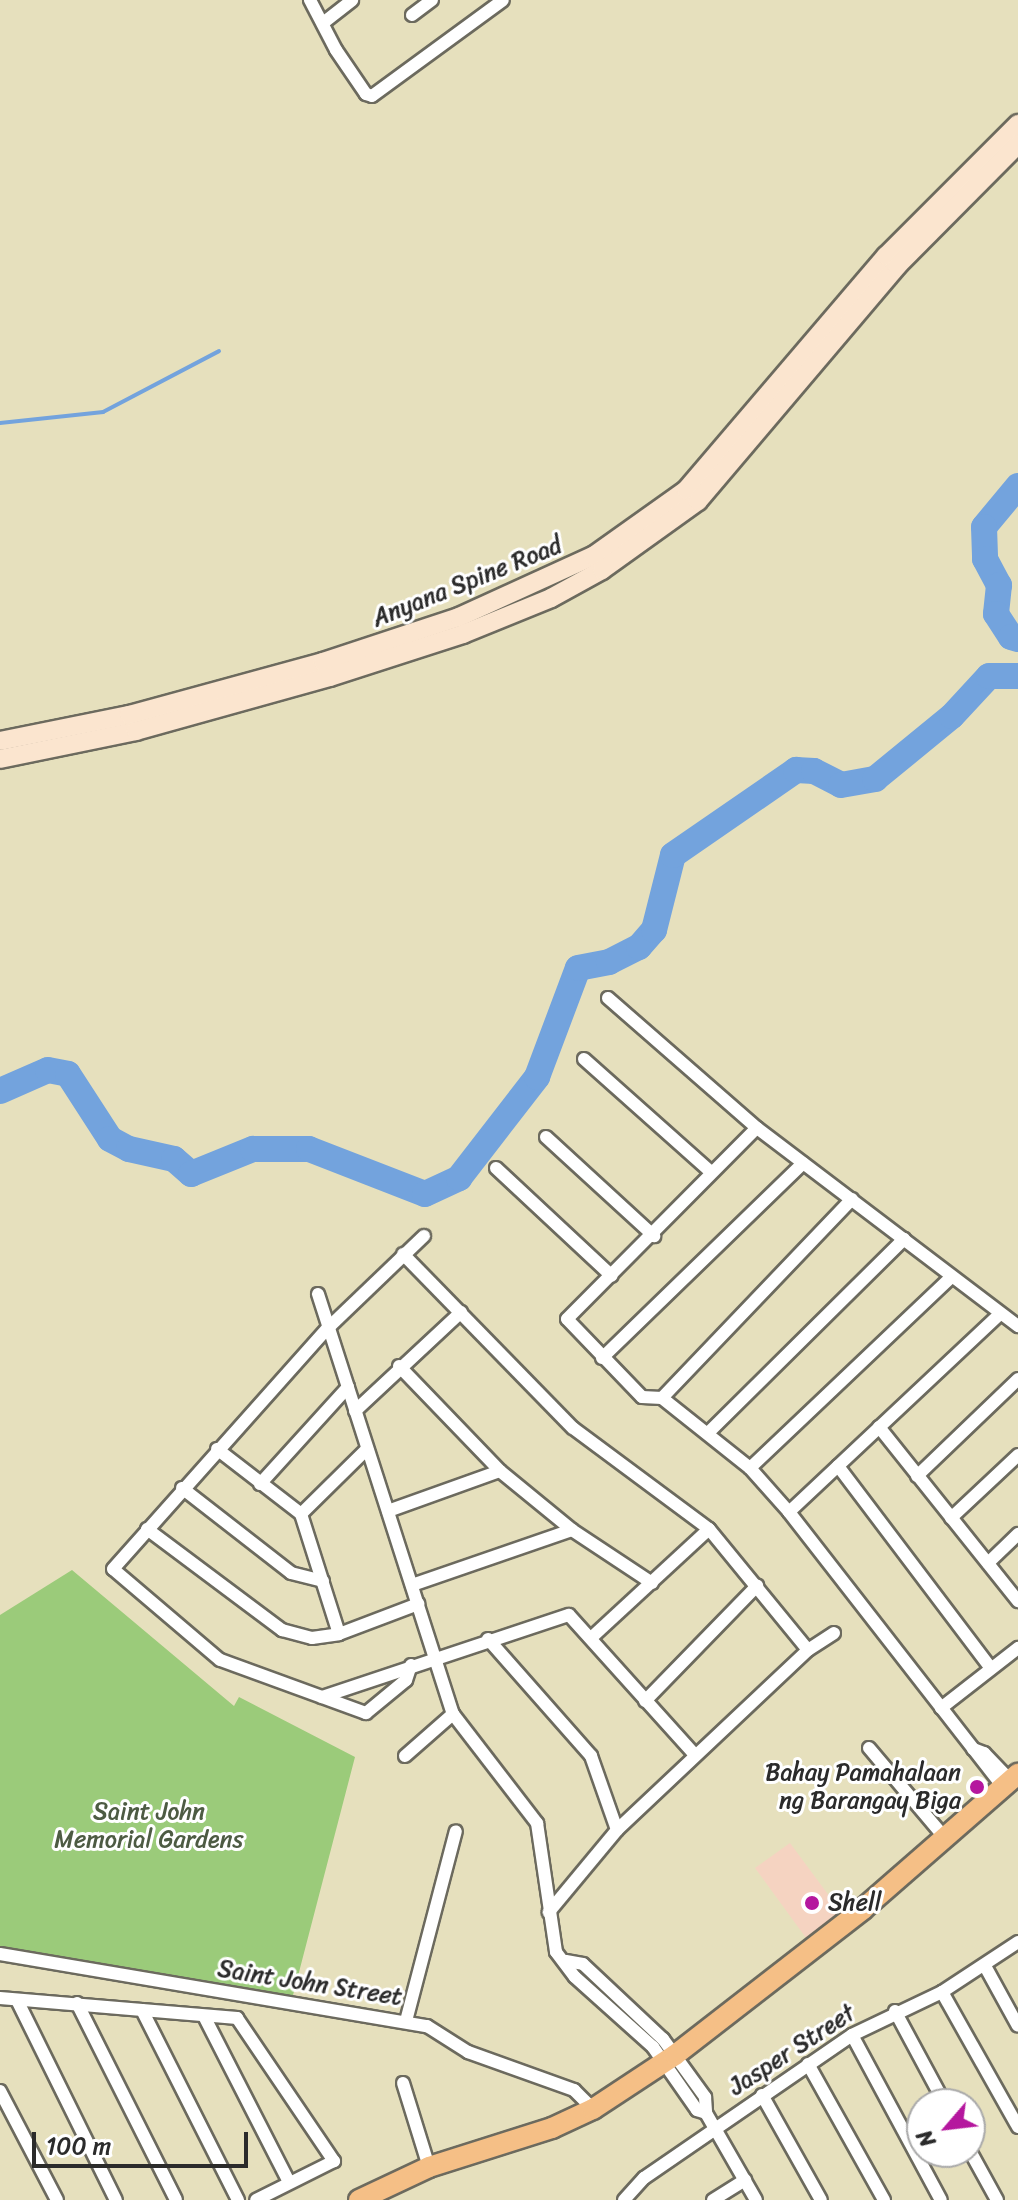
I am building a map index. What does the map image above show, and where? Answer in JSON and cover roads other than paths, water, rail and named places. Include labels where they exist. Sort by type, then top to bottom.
[{"type":"main road","name":"Anyana Spine Road","points":[[0,741],[129,715],[323,662],[459,617],[593,556],[686,490],[886,256],[1018,124]]},
{"type":"main road","name":"Anyana Spine Road","points":[[0,759],[136,731],[330,677],[463,634],[551,598],[602,570],[698,501],[897,266],[1018,144]]},
{"type":"main road","points":[[359,2200],[429,2167],[552,2128],[593,2109],[670,2058],[863,1909],[1011,1781]]},
{"type":"street","points":[[310,0],[359,84],[372,96],[503,0]]},
{"type":"street","points":[[323,23],[352,0]]},
{"type":"street","points":[[412,15],[432,0]]},
{"type":"street","points":[[475,0],[483,12]]},
{"type":"street","points":[[608,998],[757,1128],[999,1315],[1018,1326]]},
{"type":"street","points":[[584,1059],[711,1172]]},
{"type":"street","points":[[757,1128],[711,1172],[654,1236],[567,1319],[642,1397],[662,1398],[750,1468],[789,1512],[973,1749],[984,1753],[1011,1781]]},
{"type":"street","points":[[546,1137],[654,1236]]},
{"type":"street","points":[[602,1358],[803,1163]]},
{"type":"street","points":[[496,1168],[612,1276]]},
{"type":"street","points":[[662,1398],[852,1199]]},
{"type":"street","points":[[411,1665],[406,1680],[366,1713],[220,1660],[113,1569],[182,1488],[328,1328],[424,1236]]},
{"type":"street","points":[[708,1433],[904,1239]]},
{"type":"street","points":[[403,1254],[573,1428],[709,1529],[808,1650]]},
{"type":"street","points":[[750,1468],[951,1277]]},
{"type":"street","points":[[318,1294],[453,1714],[533,1814],[556,1952],[566,1961],[583,1964],[617,1993],[709,2105],[706,2113],[756,2200]]},
{"type":"street","points":[[355,1411],[399,1366],[461,1312]]},
{"type":"street","points":[[789,1512],[999,1315]]},
{"type":"street","points":[[399,1366],[500,1471],[572,1530],[652,1583]]},
{"type":"street","points":[[917,1476],[1018,1379]]},
{"type":"street","points":[[260,1484],[348,1387]]},
{"type":"street","points":[[879,1427],[1018,1601]]},
{"type":"street","points":[[217,1449],[301,1514],[339,1634]]},
{"type":"street","points":[[301,1514],[367,1449]]},
{"type":"street","points":[[951,1518],[1018,1455]]},
{"type":"street","points":[[838,1466],[991,1668]]},
{"type":"street","points":[[388,1511],[500,1471]]},
{"type":"street","points":[[182,1488],[291,1573],[323,1581]]},
{"type":"street","points":[[147,1529],[282,1630],[312,1638],[339,1634],[418,1604]]},
{"type":"street","points":[[592,1637],[709,1529]]},
{"type":"street","points":[[412,1585],[572,1530]]},
{"type":"street","points":[[988,1563],[1018,1534]]},
{"type":"street","points":[[645,1701],[757,1586]]},
{"type":"street","points":[[322,1697],[488,1639],[569,1615],[695,1755]]},
{"type":"street","points":[[549,1912],[617,1830],[808,1650],[834,1633]]},
{"type":"street","points":[[488,1639],[591,1756],[617,1830]]},
{"type":"street","points":[[941,1708],[1018,1648]]},
{"type":"street","points":[[405,1756],[453,1714]]},
{"type":"street","points":[[869,1748],[945,1838]]},
{"type":"street","points":[[406,2021],[456,1831]]},
{"type":"street","name":"Jasper Street","points":[[624,2200],[644,2178],[852,2035],[895,2011],[942,1992],[1018,1942]]},
{"type":"street","name":"Saint John Street","points":[[0,1954],[406,2021],[442,2033],[488,2060],[574,2090],[593,2109]]},
{"type":"street","points":[[985,1966],[1018,2026]]},
{"type":"street","points":[[942,1992],[1018,2127]]},
{"type":"street","points":[[0,1998],[237,2018],[334,2161],[256,2200]]},
{"type":"street","points":[[17,2000],[116,2200]]},
{"type":"street","points":[[77,2003],[176,2200]]},
{"type":"street","points":[[142,2010],[238,2200]]},
{"type":"street","points":[[895,2011],[936,2088]]},
{"type":"street","points":[[204,2016],[289,2182]]},
{"type":"street","points":[[852,2035],[941,2200]]},
{"type":"street","points":[[808,2064],[884,2200]]},
{"type":"street","points":[[403,2083],[429,2167]]},
{"type":"street","points":[[0,2091],[57,2200]]},
{"type":"street","points":[[762,2095],[821,2200]]},
{"type":"street","points":[[979,2168],[997,2200]]},
{"type":"street","points":[[713,2200],[745,2180]]},
{"type":"waterway","points":[[0,423],[103,412],[219,351]]},
{"type":"waterway","points":[[1018,486],[984,527],[985,559],[999,585],[996,614],[1011,637],[1018,639]]},
{"type":"waterway","points":[[0,1091],[48,1070],[68,1074],[110,1139],[129,1149],[174,1159],[191,1174],[253,1149],[309,1149],[425,1194],[459,1178],[537,1077],[578,968],[609,962],[639,947],[654,930],[673,855],[796,770],[814,771],[841,785],[875,779],[952,716],[989,676],[1018,676]]},
{"type":"place","name":"Bahay Pamahalaan ng Barangay Biga","points":[[977,1787]]},
{"type":"place","name":"Shell","points":[[812,1903]]},
{"type":"park label","name":"Saint John Memorial Gardens","points":[[149,1826]]}]
